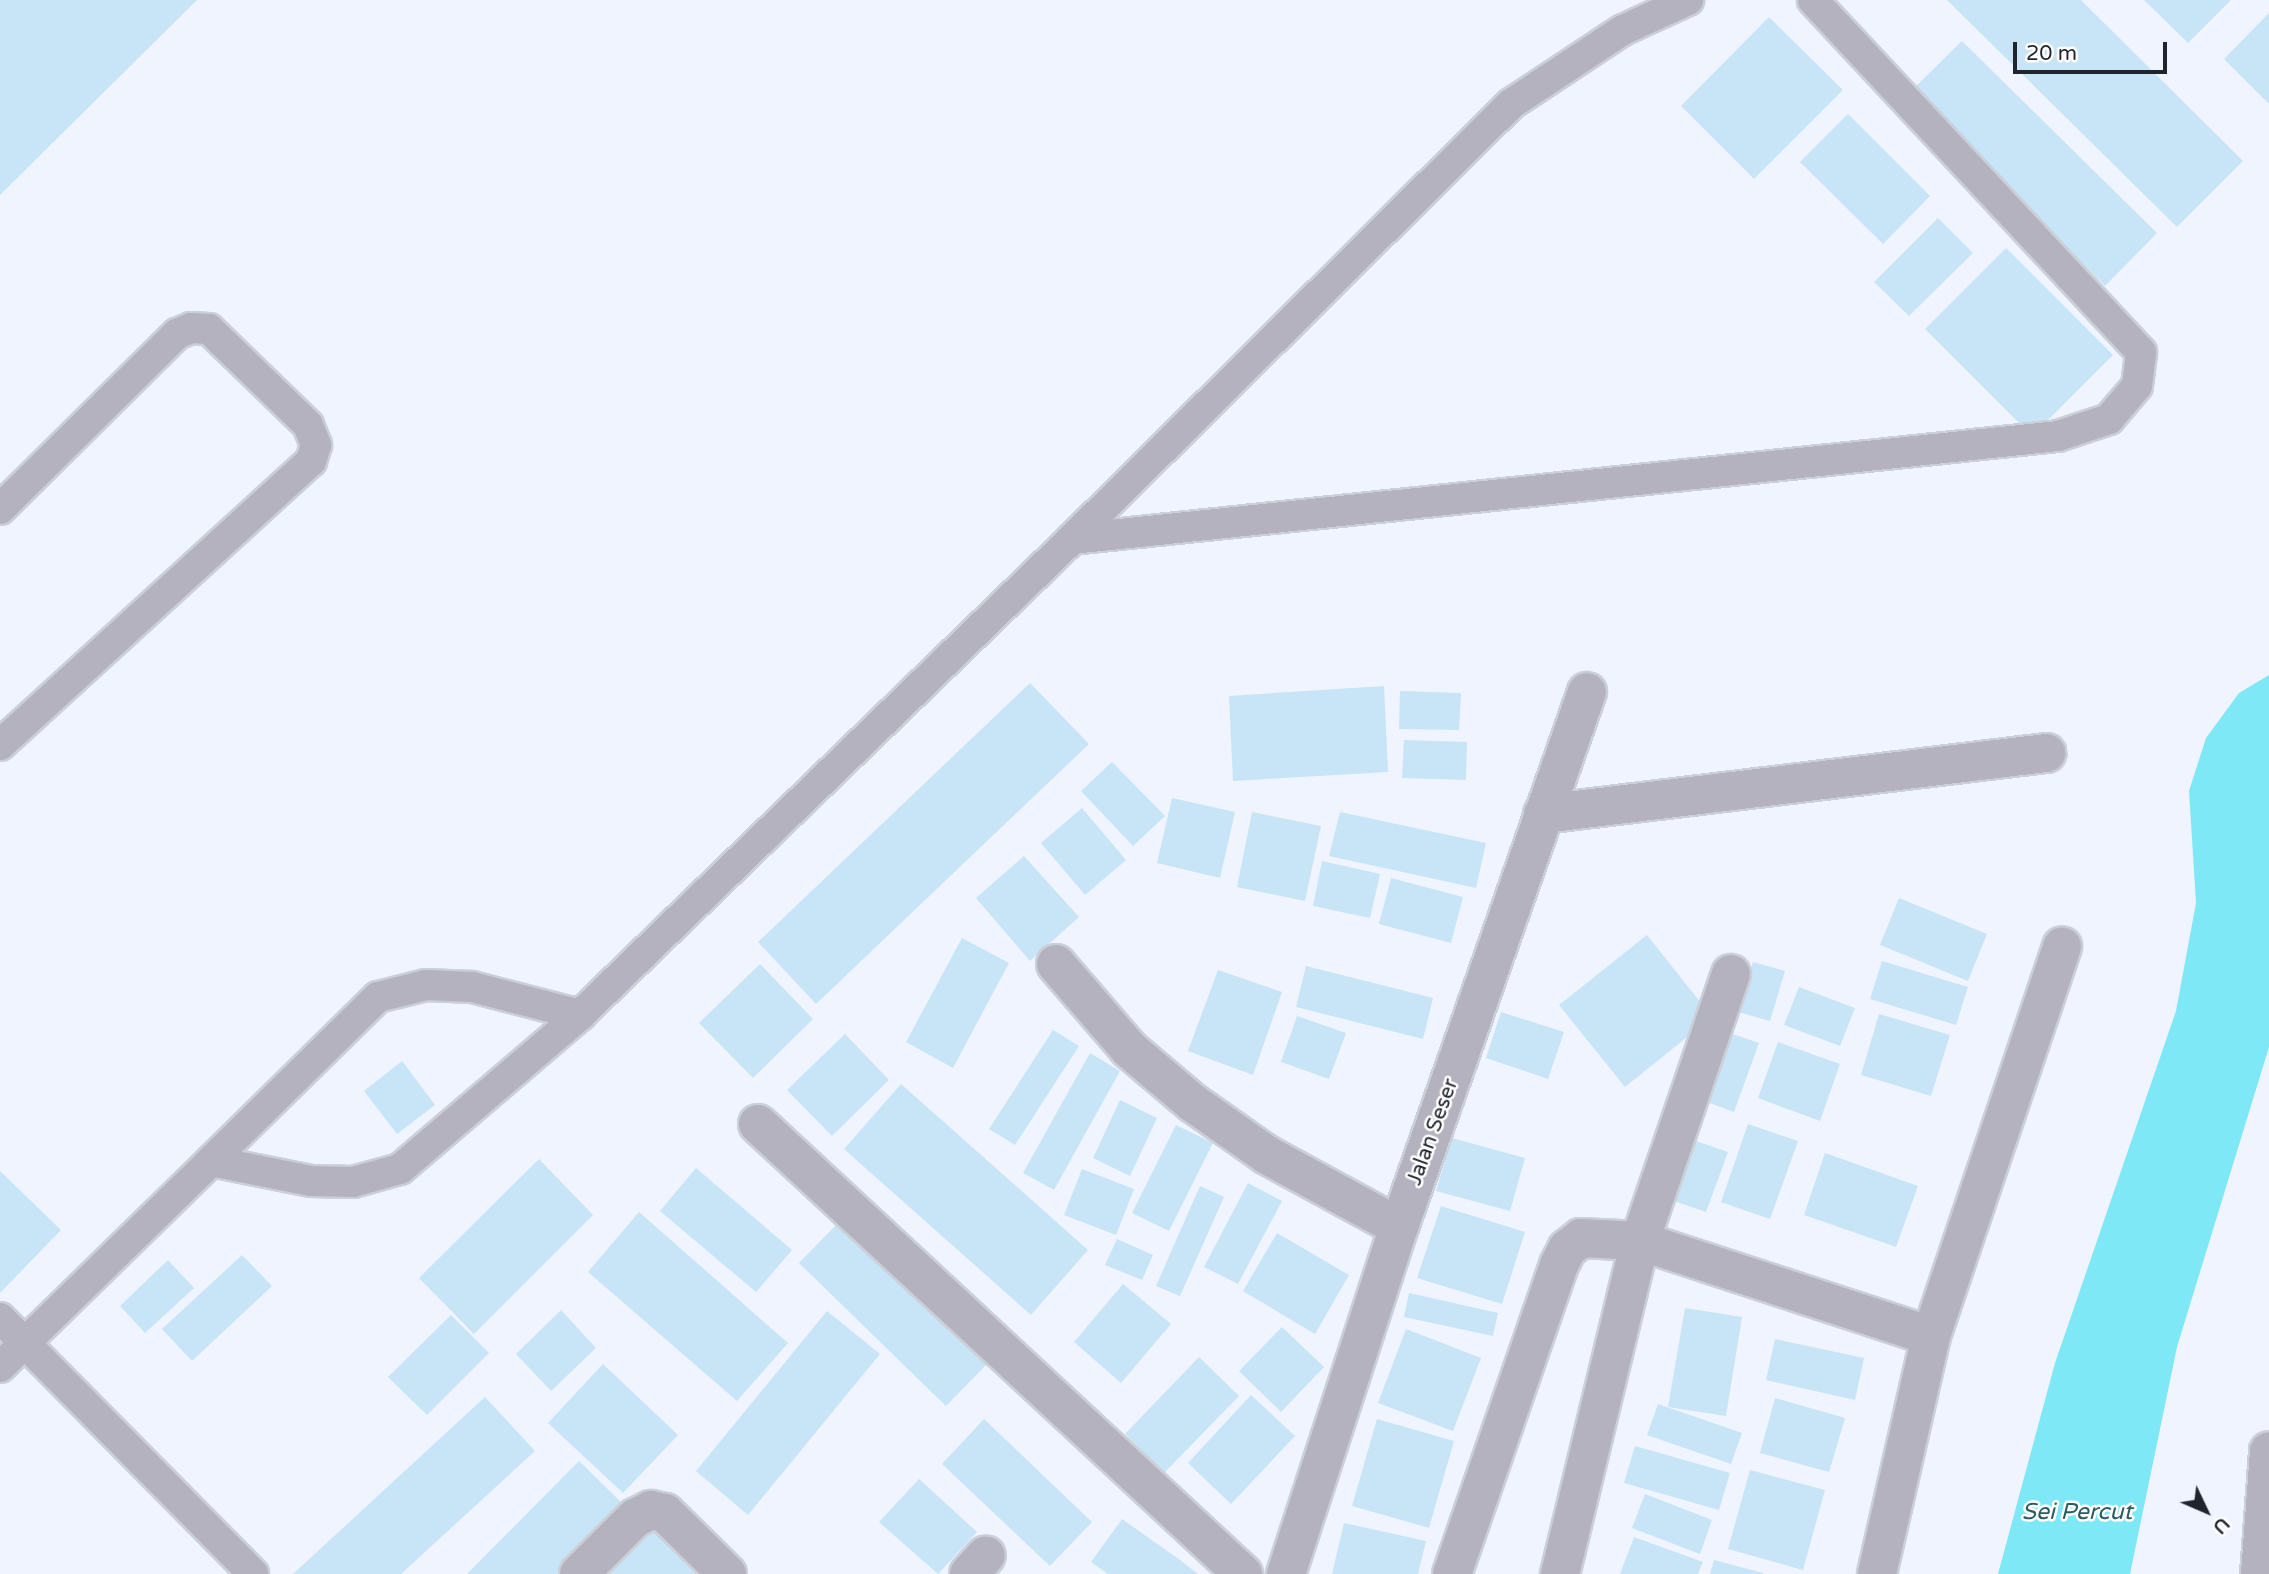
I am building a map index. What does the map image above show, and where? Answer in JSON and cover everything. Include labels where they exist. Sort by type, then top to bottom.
[{"type":"street","name":"Jalan Seser","points":[[1286,1574],[1399,1227],[1587,692]]},
{"type":"street","points":[[1543,814],[2046,753]]},
{"type":"street","points":[[1877,1574],[1931,1336],[2062,946]]},
{"type":"street","points":[[1056,964],[1129,1049],[1193,1103],[1267,1155],[1399,1227]]},
{"type":"street","points":[[1560,1574],[1640,1241],[1731,974]]},
{"type":"street","points":[[758,1124],[1242,1574]]},
{"type":"street","points":[[1452,1574],[1567,1250],[1581,1238],[1640,1241],[1931,1336]]},
{"type":"street","points":[[2260,1574],[2269,1451]]},
{"type":"street","points":[[579,1574],[635,1518],[651,1510],[665,1513],[727,1574]]},
{"type":"lane","points":[[211,1161],[311,1181],[354,1182],[400,1169],[580,1015],[1072,539],[1511,104],[1623,30],[1688,0]]},
{"type":"lane","points":[[1072,539],[2057,436],[2109,419],[2137,386],[2141,352],[1813,0]]},
{"type":"lane","points":[[0,509],[177,334],[191,328],[209,328],[308,425],[316,445],[311,461],[0,745]]},
{"type":"lane","points":[[0,1367],[378,997],[426,985],[472,987],[580,1015]]},
{"type":"lane","points":[[0,1318],[253,1574]]},
{"type":"water","name":"Sei Percut","points":[[2269,675],[2269,1047],[2177,1347],[2130,1574],[1998,1574],[2055,1363],[2176,1011],[2196,903],[2189,791],[2206,738],[2239,693]]},
{"type":"building","points":[[0,0],[197,0],[0,195]]},
{"type":"building","points":[[1947,0],[2081,0],[2243,161],[2177,227]]},
{"type":"building","points":[[2144,0],[2231,0],[2188,43]]},
{"type":"building","points":[[2269,13],[2269,104],[2224,59]]},
{"type":"building","points":[[1769,17],[1843,90],[1754,179],[1681,106]]},
{"type":"building","points":[[1962,41],[2157,233],[2105,286],[1910,92]]},
{"type":"building","points":[[1848,114],[1930,196],[1883,244],[1800,162]]},
{"type":"building","points":[[1938,218],[1973,253],[1909,316],[1874,282]]},
{"type":"building","points":[[2006,248],[2113,355],[2032,436],[1925,329]]},
{"type":"building","points":[[1030,683],[1089,744],[816,1004],[758,942]]},
{"type":"building","points":[[1384,686],[1388,772],[1233,781],[1229,696]]},
{"type":"building","points":[[1400,691],[1461,693],[1459,730],[1399,729]]},
{"type":"building","points":[[1404,740],[1467,742],[1466,780],[1402,778]]},
{"type":"building","points":[[1112,762],[1165,816],[1133,846],[1081,791]]},
{"type":"building","points":[[1172,798],[1235,812],[1220,878],[1157,863]]},
{"type":"building","points":[[1082,808],[1126,860],[1085,895],[1041,843]]},
{"type":"building","points":[[1252,812],[1321,826],[1305,901],[1237,887]]},
{"type":"building","points":[[1340,812],[1486,843],[1476,888],[1329,856]]},
{"type":"building","points":[[1024,856],[1079,917],[1030,961],[976,898]]},
{"type":"building","points":[[1322,861],[1380,874],[1370,918],[1313,906]]},
{"type":"building","points":[[1391,878],[1463,897],[1451,943],[1379,924]]},
{"type":"building","points":[[1899,898],[1987,934],[1968,981],[1880,945]]},
{"type":"building","points":[[1647,935],[1712,1017],[1625,1087],[1559,1005]]},
{"type":"building","points":[[962,938],[1009,963],[953,1068],[906,1042]]},
{"type":"building","points":[[1882,961],[1968,987],[1956,1025],[1870,999]]},
{"type":"building","points":[[1753,962],[1785,971],[1770,1021],[1738,1012]]},
{"type":"building","points":[[760,964],[813,1019],[753,1078],[699,1023]]},
{"type":"building","points":[[1306,966],[1433,998],[1423,1039],[1296,1007]]},
{"type":"building","points":[[1218,970],[1282,992],[1253,1075],[1188,1051]]},
{"type":"building","points":[[1799,987],[1855,1008],[1840,1046],[1784,1025]]},
{"type":"building","points":[[1501,1012],[1564,1032],[1548,1079],[1486,1058]]},
{"type":"building","points":[[1879,1014],[1950,1035],[1931,1096],[1861,1075]]},
{"type":"building","points":[[1297,1016],[1346,1033],[1329,1079],[1281,1062]]},
{"type":"building","points":[[1053,1030],[1079,1046],[1015,1145],[989,1129]]},
{"type":"building","points":[[1724,1031],[1759,1043],[1734,1112],[1699,1099]]},
{"type":"building","points":[[845,1034],[889,1080],[832,1136],[787,1090]]},
{"type":"building","points":[[1778,1042],[1840,1064],[1820,1121],[1758,1098]]},
{"type":"building","points":[[1090,1053],[1120,1071],[1054,1190],[1023,1173]]},
{"type":"building","points":[[402,1061],[435,1105],[397,1134],[364,1091]]},
{"type":"building","points":[[901,1084],[1088,1250],[1031,1315],[844,1149]]},
{"type":"building","points":[[1120,1100],[1157,1118],[1130,1176],[1093,1158]]},
{"type":"building","points":[[1748,1124],[1798,1141],[1770,1219],[1721,1202]]},
{"type":"building","points":[[1176,1125],[1213,1143],[1169,1231],[1132,1213]]},
{"type":"building","points":[[1452,1138],[1525,1158],[1510,1211],[1436,1191]]},
{"type":"building","points":[[1693,1140],[1728,1152],[1706,1212],[1671,1200]]},
{"type":"building","points":[[1825,1153],[1918,1186],[1896,1247],[1804,1215]]},
{"type":"building","points":[[539,1159],[593,1215],[474,1334],[419,1278]]},
{"type":"building","points":[[696,1168],[792,1250],[756,1292],[660,1211]]},
{"type":"building","points":[[1082,1169],[1134,1189],[1116,1235],[1064,1215]]},
{"type":"building","points":[[0,1171],[61,1230],[0,1293]]},
{"type":"building","points":[[1248,1183],[1282,1201],[1238,1284],[1204,1267]]},
{"type":"building","points":[[1200,1186],[1224,1197],[1180,1296],[1156,1286]]},
{"type":"building","points":[[1441,1206],[1525,1232],[1502,1304],[1417,1278]]},
{"type":"building","points":[[639,1212],[788,1343],[737,1401],[588,1272]]},
{"type":"building","points":[[843,1218],[991,1360],[946,1406],[799,1263]]},
{"type":"building","points":[[1277,1233],[1349,1275],[1315,1334],[1243,1291]]},
{"type":"building","points":[[1117,1239],[1153,1255],[1142,1280],[1105,1265]]},
{"type":"building","points":[[242,1255],[272,1286],[192,1361],[162,1329]]},
{"type":"building","points":[[168,1260],[194,1288],[145,1333],[120,1306]]},
{"type":"building","points":[[1123,1284],[1171,1324],[1121,1383],[1074,1342]]},
{"type":"building","points":[[1409,1293],[1498,1313],[1493,1336],[1404,1317]]},
{"type":"building","points":[[1685,1308],[1742,1317],[1726,1416],[1668,1407]]},
{"type":"building","points":[[561,1310],[596,1348],[551,1391],[516,1354]]},
{"type":"building","points":[[827,1311],[880,1354],[748,1515],[696,1471]]},
{"type":"building","points":[[451,1315],[489,1353],[427,1415],[388,1377]]},
{"type":"building","points":[[1282,1327],[1324,1367],[1281,1412],[1239,1371]]},
{"type":"building","points":[[1406,1329],[1481,1358],[1453,1431],[1378,1403]]},
{"type":"building","points":[[1775,1339],[1864,1358],[1855,1400],[1766,1380]]},
{"type":"building","points":[[1199,1357],[1239,1396],[1164,1473],[1125,1434]]},
{"type":"building","points":[[603,1364],[678,1435],[623,1493],[548,1423]]},
{"type":"building","points":[[1251,1395],[1295,1436],[1231,1504],[1188,1463]]},
{"type":"building","points":[[485,1397],[535,1451],[401,1574],[293,1574]]},
{"type":"building","points":[[1775,1398],[1845,1418],[1829,1472],[1760,1453]]},
{"type":"building","points":[[1658,1404],[1742,1433],[1731,1464],[1647,1435]]},
{"type":"building","points":[[984,1419],[1092,1522],[1050,1566],[942,1464]]},
{"type":"building","points":[[1377,1419],[1454,1441],[1429,1528],[1352,1506]]},
{"type":"building","points":[[1635,1446],[1730,1473],[1719,1510],[1624,1483]]},
{"type":"building","points":[[579,1461],[625,1506],[557,1574],[467,1574]]},
{"type":"building","points":[[1750,1470],[1825,1490],[1803,1570],[1728,1549]]},
{"type":"building","points":[[919,1479],[977,1532],[938,1574],[879,1522]]},
{"type":"building","points":[[1645,1494],[1712,1520],[1700,1554],[1632,1528]]},
{"type":"building","points":[[1122,1519],[1198,1574],[1108,1574],[1091,1562]]},
{"type":"building","points":[[659,1521],[708,1574],[603,1574]]},
{"type":"building","points":[[1344,1523],[1426,1541],[1418,1574],[1332,1574]]},
{"type":"building","points":[[1634,1537],[1703,1562],[1698,1574],[1620,1574]]},
{"type":"building","points":[[1714,1560],[1763,1573],[1763,1574],[1710,1574]]}]
